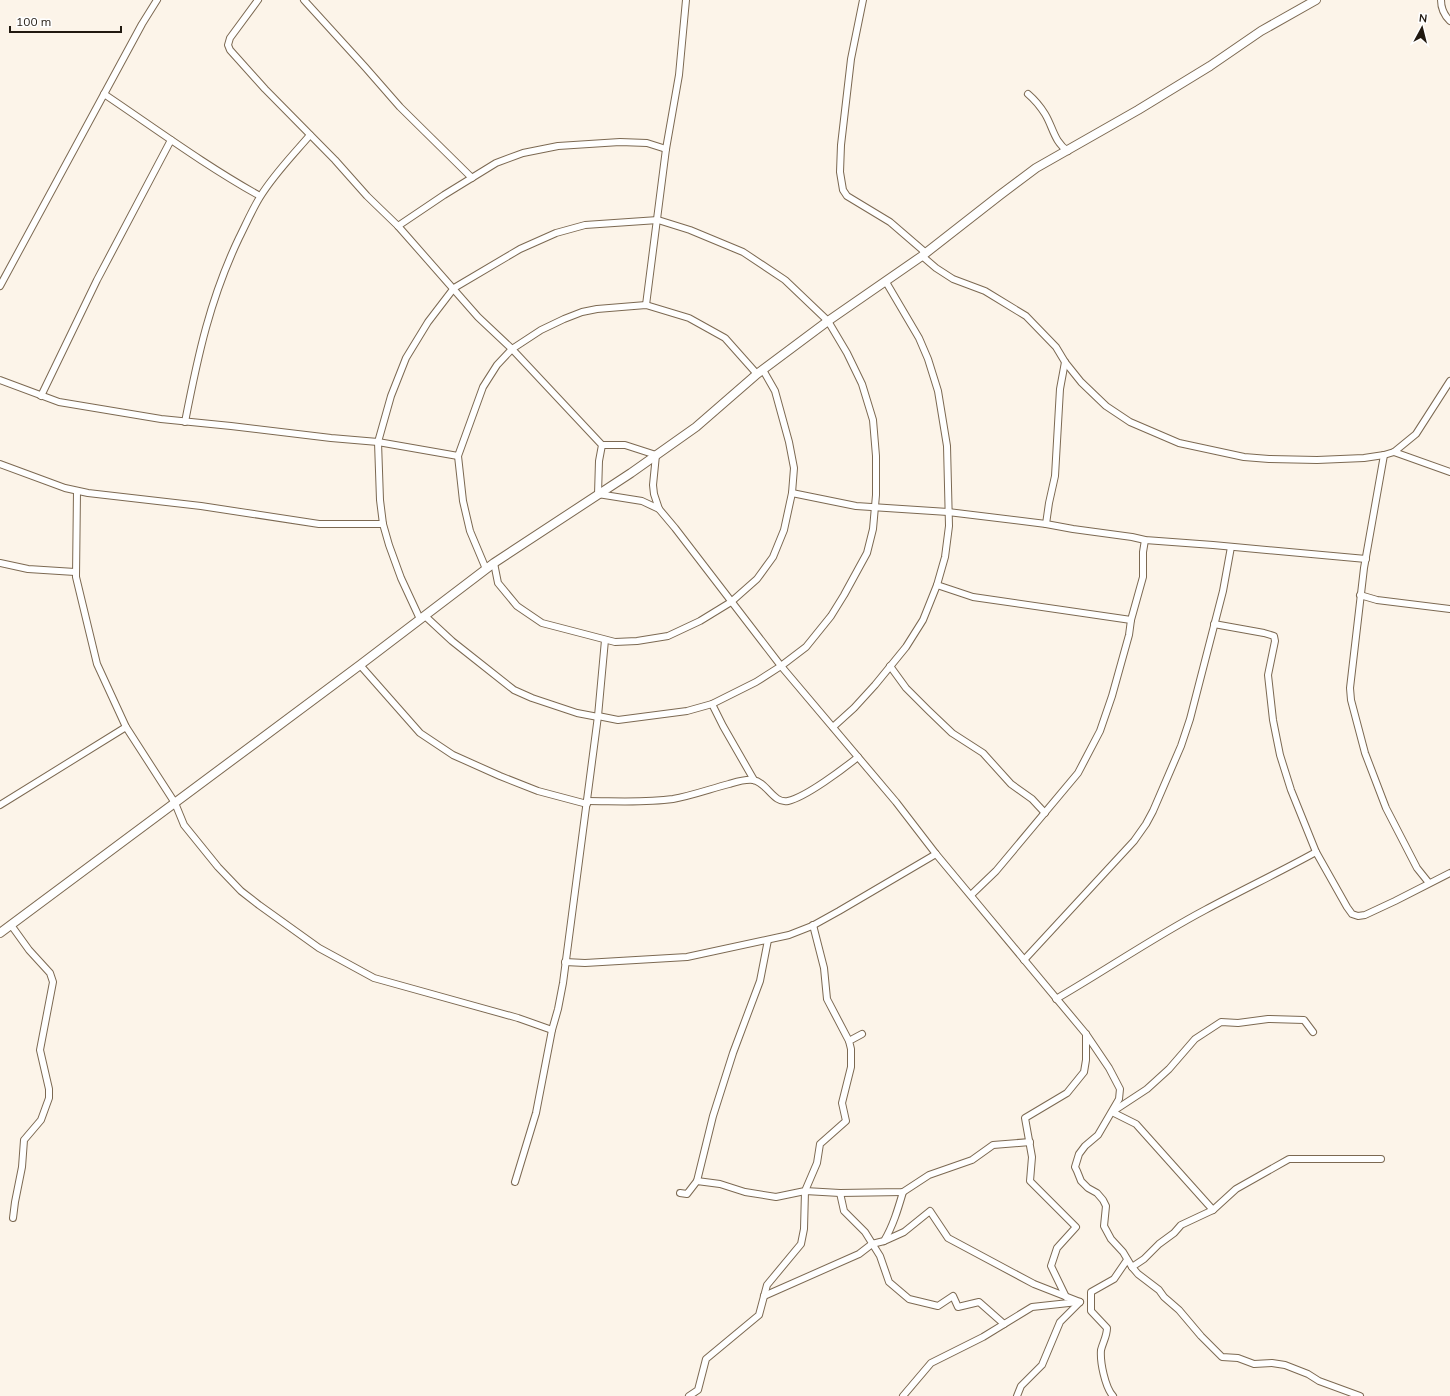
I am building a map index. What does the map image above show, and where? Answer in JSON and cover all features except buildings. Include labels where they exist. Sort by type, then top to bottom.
[{"type":"street","points":[[0,286],[156,0]]},
{"type":"street","points":[[258,0],[230,38],[228,45],[230,50],[265,89],[335,160],[367,196],[398,226],[478,317],[512,349],[602,445],[625,445],[656,455]]},
{"type":"street","points":[[304,0],[400,107],[472,178]]},
{"type":"street","points":[[646,305],[666,150],[679,75],[686,0]]},
{"type":"street","points":[[862,0],[851,59],[841,145],[840,172],[843,190],[847,196],[890,222],[924,254],[936,268],[953,279],[985,291],[1026,316],[1056,347],[1065,362],[1093,395],[1106,406],[1130,422],[1179,443],[1244,457],[1269,460],[1364,458],[1394,452],[1416,434],[1450,381]]},
{"type":"street","points":[[0,933],[360,665],[494,563],[696,427],[760,372],[828,321],[886,282],[924,254],[1036,168],[1138,110],[1210,66],[1260,31],[1316,0]]},
{"type":"street","points":[[1440,0],[1441,6],[1450,21]]},
{"type":"street","points":[[104,94],[238,184],[260,196]]},
{"type":"street","points":[[1028,94],[1036,101],[1045,113],[1060,146],[1068,151]]},
{"type":"street","points":[[184,422],[197,360],[218,285],[260,196],[310,135]]},
{"type":"street","points":[[41,396],[97,280],[171,140]]},
{"type":"street","points":[[398,226],[496,163],[523,153],[558,146],[620,142],[647,143],[666,150]]},
{"type":"street","points":[[658,220],[690,230],[743,252],[784,280],[828,321],[847,353],[862,384],[873,420],[876,456],[875,507],[873,529],[867,553],[831,616],[806,647],[781,666],[756,682],[712,704],[687,711],[618,720],[577,713],[532,698],[514,690],[422,618],[401,578],[383,524],[380,500],[378,442],[391,396],[406,358],[428,322],[454,288],[520,249],[556,233],[585,225],[658,220]]},
{"type":"street","points":[[833,727],[854,708],[906,647],[923,620],[937,585],[945,557],[949,526],[947,446],[938,391],[928,359],[919,338],[886,282]]},
{"type":"street","points":[[486,569],[470,531],[463,501],[458,456],[483,387],[497,365],[512,349],[541,330],[582,312],[597,309],[646,305],[689,318],[724,338],[760,372],[775,392],[789,442],[794,468],[792,493],[784,530],[773,557],[757,579],[731,602],[700,621],[668,636],[637,641],[615,642],[542,623],[517,606],[498,583],[494,563]]},
{"type":"street","points":[[1046,524],[1055,476],[1060,389],[1065,362]]},
{"type":"street","points":[[0,380],[59,402],[161,419],[378,442],[458,456]]},
{"type":"street","points":[[598,494],[599,461],[602,445]]},
{"type":"street","points":[[1394,452],[1450,472]]},
{"type":"street","points":[[656,455],[654,494],[659,510]]},
{"type":"street","points":[[1384,455],[1360,595],[1350,700],[1365,753],[1386,808],[1417,868],[1429,883]]},
{"type":"street","points":[[0,464],[77,491],[201,506],[319,524],[383,524]]},
{"type":"street","points":[[77,491],[75,572],[97,664],[126,727],[175,803],[184,825],[218,867],[241,891],[258,905],[319,948],[374,978],[518,1018],[552,1030]]},
{"type":"street","points":[[792,493],[856,506],[948,512],[1046,524],[1145,540],[1366,559]]},
{"type":"street","points":[[598,494],[642,501],[659,510],[702,561],[731,602],[781,666],[896,802],[936,854],[1086,1034],[1116,1079],[1120,1089],[1119,1098],[1112,1112],[1098,1135],[1085,1146],[1079,1154],[1075,1166],[1081,1181],[1088,1188],[1097,1193],[1103,1200],[1106,1206],[1104,1226],[1112,1240],[1123,1252],[1132,1267],[1138,1274],[1159,1290],[1222,1357],[1238,1358],[1254,1364],[1272,1363],[1285,1365],[1360,1396]]},
{"type":"street","points":[[971,895],[996,871],[1078,773],[1100,730],[1114,689],[1143,577],[1143,552],[1145,540]]},
{"type":"street","points":[[1024,960],[1134,840],[1146,824],[1181,746],[1190,719],[1223,591],[1230,547]]},
{"type":"street","points":[[0,563],[28,569],[75,572]]},
{"type":"street","points":[[937,585],[972,597],[1132,620]]},
{"type":"street","points":[[1360,595],[1377,600],[1450,609]]},
{"type":"street","points":[[1214,624],[1264,632],[1274,636],[1275,641],[1268,675],[1273,720],[1280,755],[1291,790],[1316,852],[1347,908],[1352,914],[1358,916],[1365,915],[1395,902],[1450,873]]},
{"type":"street","points":[[515,1182],[536,1114],[552,1030],[558,1009],[587,803],[598,716],[605,640]]},
{"type":"street","points":[[360,665],[420,733],[453,755],[538,791],[587,803],[635,801],[674,799],[740,781],[754,780]]},
{"type":"street","points":[[890,666],[906,688],[952,733],[983,753],[1011,784],[1032,799],[1045,813]]},
{"type":"street","points":[[712,704],[754,780],[764,786],[779,800],[786,801],[796,798],[845,768],[858,757]]},
{"type":"street","points":[[0,805],[126,727]]},
{"type":"street","points":[[1056,999],[1206,909],[1282,871],[1316,852]]},
{"type":"street","points":[[565,962],[585,963],[687,957],[789,935],[813,925],[884,886],[936,854]]},
{"type":"street","points":[[12,925],[29,950],[50,973],[52,982],[40,1050],[49,1098],[41,1120],[24,1140],[22,1167],[13,1218]]},
{"type":"street","points":[[689,1396],[698,1390],[706,1359],[759,1315],[767,1285],[801,1244],[804,1229],[805,1191],[817,1164],[820,1144],[846,1121],[842,1103],[851,1067],[852,1049],[850,1041],[828,998],[824,968],[813,925]]},
{"type":"street","points":[[680,1193],[687,1194],[698,1180],[714,1116],[733,1053],[760,981],[768,940]]},
{"type":"street","points":[[1112,1112],[1147,1089],[1169,1069],[1195,1039],[1221,1022],[1238,1023],[1268,1019],[1304,1020],[1313,1032]]},
{"type":"street","points":[[850,1041],[862,1034]]},
{"type":"street","points":[[1066,1297],[1051,1266],[1057,1248],[1076,1227],[1030,1181],[1032,1157],[1025,1118],[1067,1093],[1084,1072],[1086,1060],[1086,1034]]},
{"type":"street","points":[[1112,1112],[1136,1124],[1213,1210]]},
{"type":"street","points":[[698,1180],[720,1184],[745,1192],[776,1197],[805,1191],[840,1193],[903,1192],[929,1175],[972,1160],[993,1145],[1030,1142]]},
{"type":"street","points":[[1132,1267],[1144,1259],[1181,1225],[1213,1210],[1236,1189],[1289,1159],[1381,1159]]},
{"type":"street","points":[[884,1241],[890,1231],[897,1213],[903,1192]]},
{"type":"street","points":[[840,1193],[844,1211],[865,1232],[880,1256],[889,1282],[909,1299],[938,1306],[953,1296],[958,1307],[979,1302],[1004,1324]]},
{"type":"street","points":[[764,1296],[859,1254],[872,1244],[884,1241],[904,1232],[930,1211],[948,1238],[1034,1284],[1080,1302]]},
{"type":"street","points":[[1113,1396],[1109,1389],[1101,1362],[1102,1346],[1107,1328],[1091,1311],[1091,1292],[1114,1279],[1127,1260]]},
{"type":"street","points":[[903,1396],[931,1363],[983,1337],[1032,1307],[1080,1302]]},
{"type":"street","points":[[1017,1396],[1021,1386],[1042,1364],[1060,1322],[1080,1302]]}]
